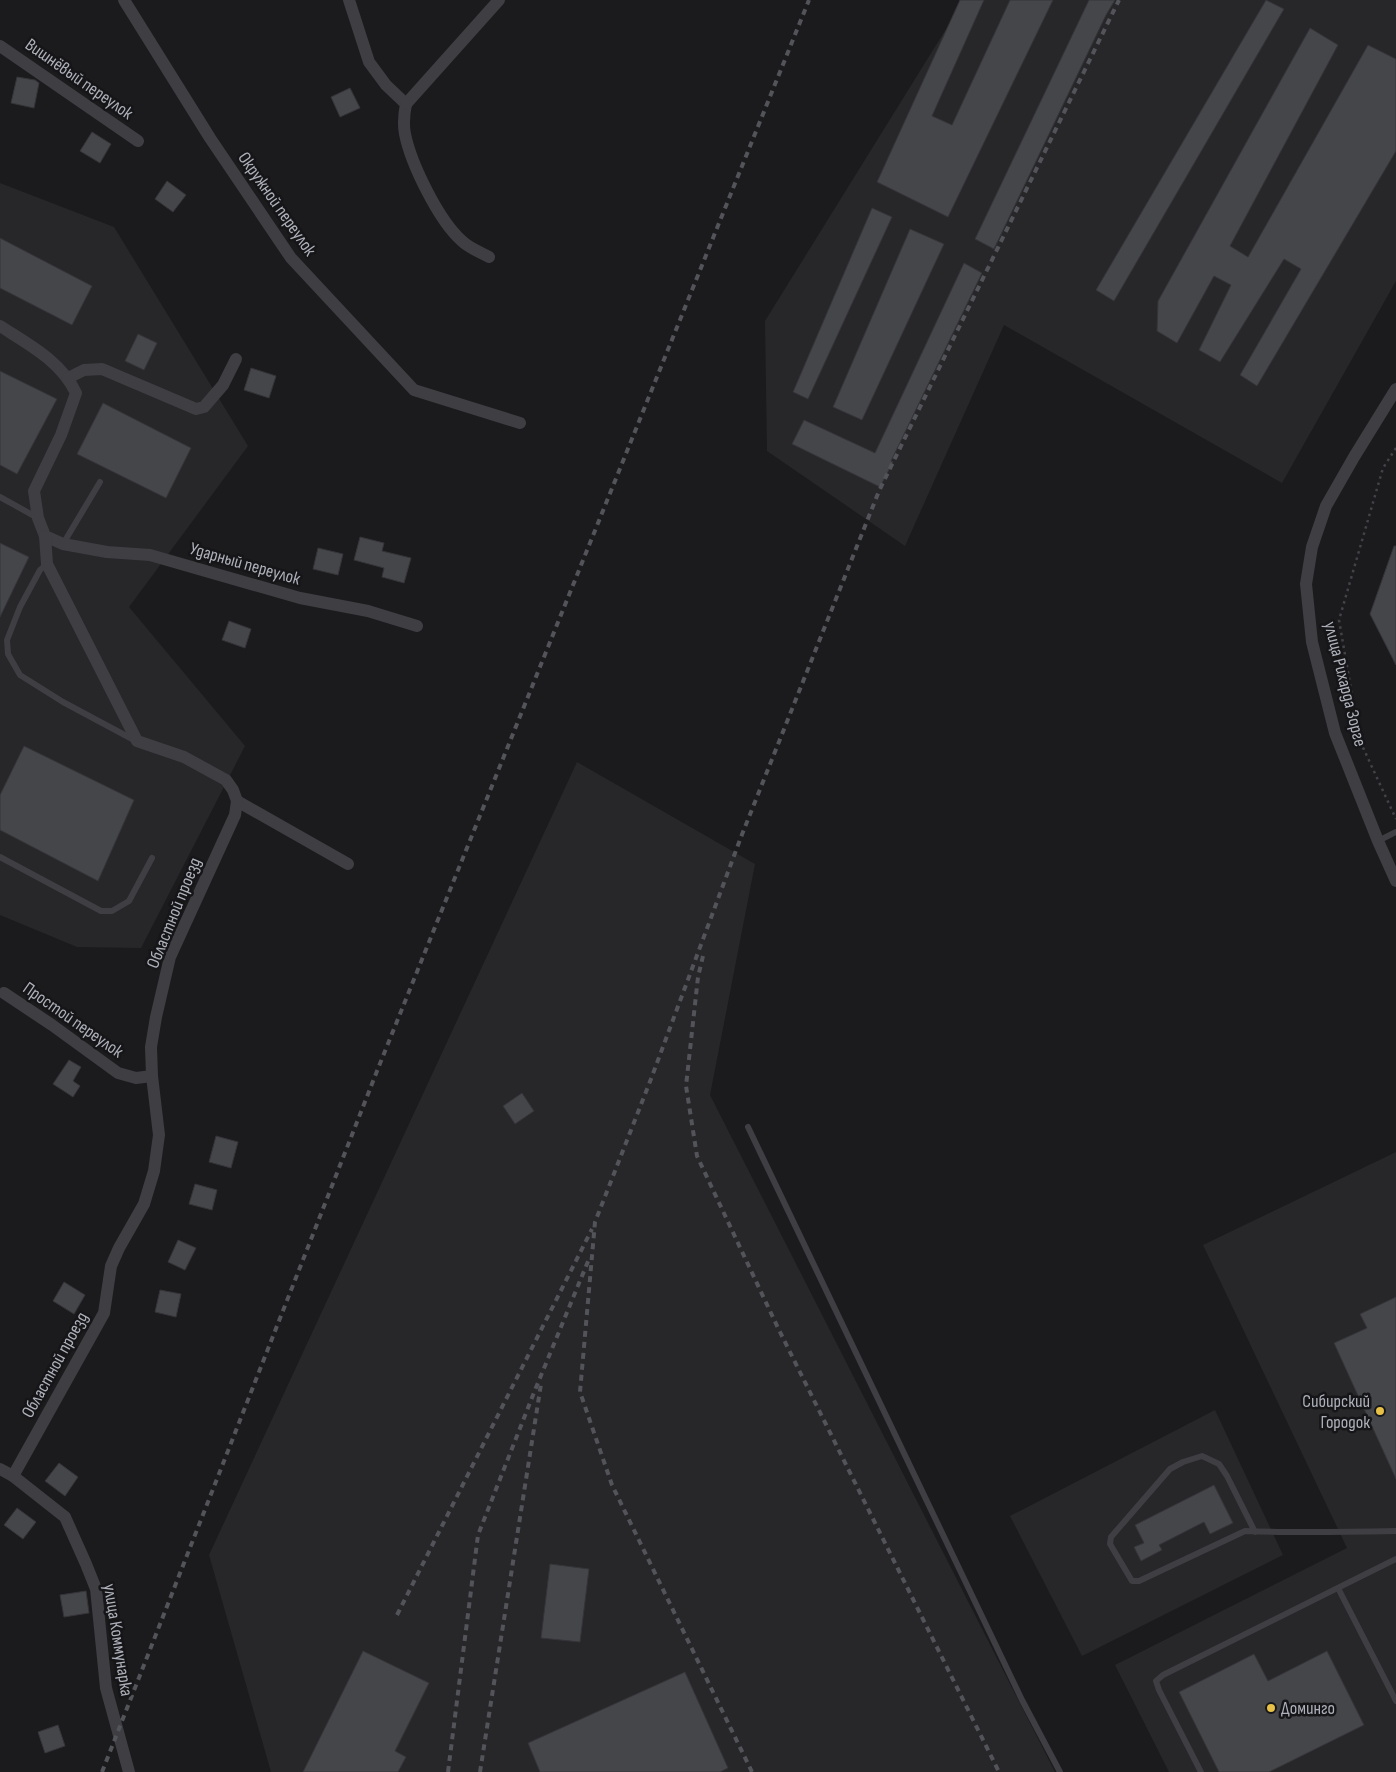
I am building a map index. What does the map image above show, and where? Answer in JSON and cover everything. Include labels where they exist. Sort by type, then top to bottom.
[{"type":"street","name":"Окружной переулок","points":[[124,0],[210,138],[291,258],[414,390],[520,424]]},
{"type":"street","points":[[349,0],[369,62],[386,85],[406,104]]},
{"type":"street","points":[[488,256],[462,242],[440,215],[415,165],[404,133],[404,116],[406,104],[499,0]]},
{"type":"street","name":"Вишнёвый переулок","points":[[0,46],[138,141]]},
{"type":"street","points":[[0,326],[49,359],[68,378],[76,393],[61,435],[34,491],[38,518],[45,536],[47,564],[137,741],[184,757],[226,780],[233,790],[237,801],[348,864]]},
{"type":"street","points":[[68,378],[84,370],[102,369],[196,409],[204,407],[223,385],[236,359]]},
{"type":"street","name":"улица Рихарда Зорге","points":[[1396,389],[1326,506],[1312,547],[1306,584],[1312,642],[1336,733],[1378,841],[1396,881]]},
{"type":"street","name":"Ударный переулок","points":[[45,536],[63,544],[107,552],[150,555],[300,598],[368,611],[416,626]]},
{"type":"street","name":"Областной проезд","points":[[13,1476],[104,1313],[111,1266],[144,1204],[154,1171],[158,1135],[152,1076],[152,1047],[156,1017],[170,957],[235,815],[237,801]]},
{"type":"street","name":"Простой переулок","points":[[4,994],[52,1025],[118,1073],[136,1078],[152,1076]]},
{"type":"street","name":"улица Коммунарка","points":[[0,1469],[13,1476],[65,1517],[86,1564],[96,1589],[106,1688],[130,1772]]},
{"type":"lane","points":[[63,544],[100,482]]},
{"type":"lane","points":[[0,496],[38,518]]},
{"type":"lane","points":[[47,564],[40,570],[20,607],[7,640],[8,654],[20,676],[63,702],[137,741]]},
{"type":"lane","points":[[1378,841],[1396,832]]},
{"type":"lane","points":[[0,857],[100,911],[112,911],[129,901],[152,858]]},
{"type":"lane","points":[[748,1127],[1022,1700],[1060,1772]]},
{"type":"lane","points":[[1255,1532],[1219,1464],[1202,1456],[1183,1462],[1170,1469],[1111,1537],[1110,1544],[1132,1581],[1139,1581],[1245,1531],[1255,1532],[1320,1533],[1396,1530]]},
{"type":"lane","points":[[1200,1772],[1156,1681],[1163,1675],[1396,1559]]},
{"type":"lane","points":[[1338,1588],[1396,1701]]},
{"type":"path","points":[[1396,448],[1383,468],[1339,620],[1360,741],[1396,819]]},
{"type":"shaded area","points":[[964,0],[1396,0],[1396,281],[1282,483],[1004,325],[905,546],[767,451],[765,321]]},
{"type":"shaded area","points":[[0,183],[114,227],[248,446],[129,607],[245,746],[141,948],[77,947],[0,915]]},
{"type":"shaded area","points":[[577,762],[755,864],[710,1095],[1055,1772],[271,1772],[209,1555]]},
{"type":"shaded area","points":[[1396,1152],[1396,1772],[1169,1772],[1115,1665],[1347,1548],[1203,1245]]},
{"type":"shaded area","points":[[1215,1410],[1283,1555],[1082,1656],[1010,1516]]},
{"type":"building","points":[[960,0],[984,0],[932,116],[952,125],[1010,0],[1053,0],[948,217],[877,182]]},
{"type":"building","points":[[1089,0],[1115,0],[1106,15],[994,249],[975,239]]},
{"type":"building","points":[[1266,0],[1284,9],[1114,301],[1096,290]]},
{"type":"building","points":[[1310,28],[1338,45],[1230,246],[1248,257],[1368,45],[1396,59],[1396,151],[1257,386],[1240,375],[1301,269],[1284,259],[1220,362],[1199,350],[1231,285],[1214,276],[1177,343],[1157,331],[1158,301]]},
{"type":"building","points":[[17,77],[35,80],[39,83],[34,108],[11,103]]},
{"type":"building","points":[[350,88],[360,108],[340,117],[331,97]]},
{"type":"building","points":[[92,132],[111,144],[100,163],[80,151]]},
{"type":"building","points":[[167,181],[186,195],[173,212],[155,199]]},
{"type":"building","points":[[872,208],[892,217],[808,399],[793,392]]},
{"type":"building","points":[[910,229],[944,244],[862,420],[833,407]]},
{"type":"building","points":[[0,238],[92,286],[72,325],[0,288]]},
{"type":"building","points":[[964,263],[982,273],[880,487],[792,444],[804,420],[875,453]]},
{"type":"building","points":[[138,334],[157,343],[144,370],[125,361]]},
{"type":"building","points":[[251,368],[276,376],[269,398],[244,390]]},
{"type":"building","points":[[0,371],[57,399],[17,474],[0,465]]},
{"type":"building","points":[[103,403],[191,448],[166,498],[77,454]]},
{"type":"building","points":[[360,537],[384,543],[382,551],[411,558],[404,583],[382,577],[384,568],[354,560]]},
{"type":"building","points":[[0,543],[29,557],[0,617]]},
{"type":"building","points":[[1394,546],[1396,546],[1396,665],[1370,614]]},
{"type":"building","points":[[318,548],[343,554],[338,575],[313,569]]},
{"type":"building","points":[[229,621],[251,629],[245,648],[222,640]]},
{"type":"building","points":[[24,746],[134,800],[98,881],[0,830],[0,795]]},
{"type":"building","points":[[69,1060],[81,1067],[73,1081],[80,1086],[73,1097],[53,1084]]},
{"type":"building","points":[[522,1093],[534,1111],[515,1124],[503,1106]]},
{"type":"building","points":[[216,1136],[238,1142],[231,1168],[209,1162]]},
{"type":"building","points":[[195,1184],[217,1190],[212,1210],[189,1204]]},
{"type":"building","points":[[178,1240],[196,1248],[185,1270],[168,1262]]},
{"type":"building","points":[[64,1282],[85,1295],[74,1314],[53,1301]]},
{"type":"building","points":[[160,1290],[181,1294],[176,1317],[155,1312]]},
{"type":"building","name":"Сибирский Городок","points":[[1396,1297],[1396,1479],[1334,1343],[1367,1328],[1360,1314]]},
{"type":"building","points":[[59,1463],[78,1477],[65,1496],[45,1481]]},
{"type":"building","points":[[1214,1485],[1233,1523],[1210,1534],[1204,1522],[1159,1545],[1162,1550],[1141,1561],[1134,1547],[1144,1543],[1135,1525]]},
{"type":"building","points":[[17,1508],[36,1522],[23,1539],[4,1525]]},
{"type":"building","points":[[550,1564],[589,1569],[580,1642],[541,1638]]},
{"type":"building","points":[[86,1591],[89,1613],[64,1617],[60,1595]]},
{"type":"building","points":[[363,1651],[429,1683],[395,1751],[406,1757],[398,1772],[303,1772]]},
{"type":"building","name":"Доминго","points":[[1327,1651],[1364,1725],[1269,1772],[1219,1772],[1179,1692],[1254,1654],[1268,1681]]},
{"type":"building","points":[[685,1672],[728,1768],[720,1772],[540,1772],[528,1743]]},
{"type":"building","points":[[58,1725],[65,1746],[45,1753],[38,1732]]},
{"type":"railway","points":[[102,1772],[379,1066],[809,0]]},
{"type":"railway","points":[[752,1772],[612,1485],[580,1392],[595,1222],[651,1079],[741,837],[879,491],[1119,0]]},
{"type":"railway","points":[[703,956],[698,977],[686,1086],[697,1156],[778,1328],[999,1772]]},
{"type":"railway","points":[[397,1615],[592,1229]]},
{"type":"railway","points":[[448,1772],[478,1535],[589,1259]]},
{"type":"railway","points":[[480,1772],[541,1384]]},
{"type":"place","name":"Сибирский Городок","points":[[1380,1411]]},
{"type":"place","name":"Доминго","points":[[1271,1708]]}]
